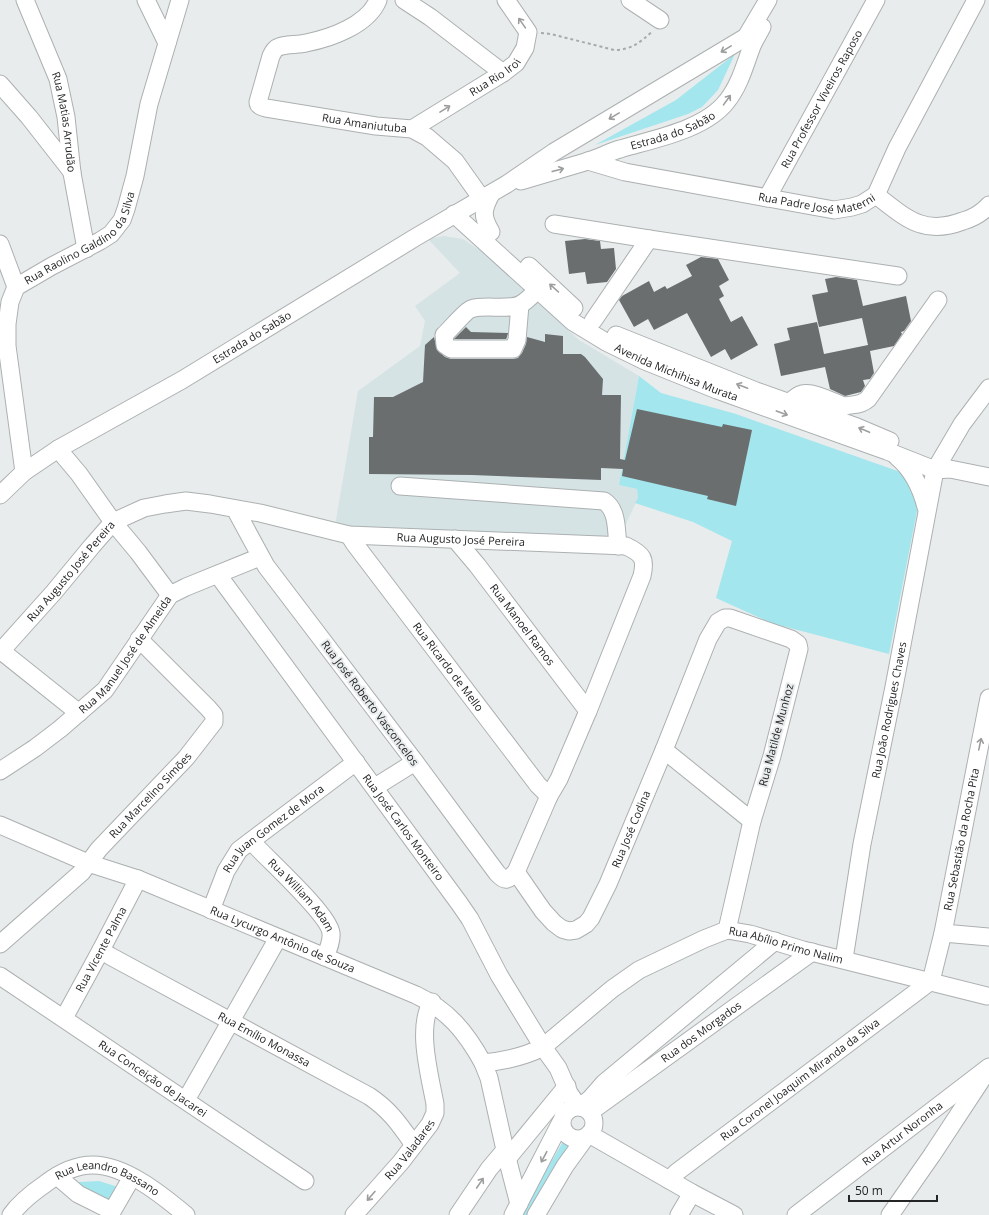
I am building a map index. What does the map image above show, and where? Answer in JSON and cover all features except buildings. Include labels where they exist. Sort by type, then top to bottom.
[{"type":"street","name":"Rua Matias Arrudão","points":[[25,0],[58,79],[66,117],[72,173],[86,249]]},
{"type":"street","points":[[146,0],[167,42]]},
{"type":"street","name":"Rua Raolino Galdino da Silva","points":[[24,472],[7,346],[7,324],[10,302],[16,287],[111,234],[122,220],[135,176],[149,104],[180,0]]},
{"type":"street","name":"Rua Amaniutuba","points":[[378,0],[368,16],[348,28],[307,43],[279,46],[274,50],[258,102],[260,106],[376,126],[412,129],[427,137],[455,160],[487,196]]},
{"type":"street","points":[[404,0],[430,17],[503,73]]},
{"type":"street","points":[[506,0],[528,32]]},
{"type":"street","points":[[630,0],[660,20]]},
{"type":"street","name":"Estrada do Sabão","points":[[0,495],[24,472],[58,449],[182,380],[507,184],[554,152],[746,37],[769,0]]},
{"type":"street","name":"Estrada do Sabão","points":[[507,184],[586,162],[681,130],[714,114],[727,102],[743,72],[752,46],[762,27],[769,0]]},
{"type":"street","name":"Rua Professor Viveiros Raposo","points":[[767,198],[876,0]]},
{"type":"street","name":"Rua Padre José Materni","points":[[586,162],[625,172],[834,210],[862,204],[876,195],[897,148],[976,0]]},
{"type":"street","name":"Rua Rio Iroi","points":[[412,129],[516,64],[523,54],[528,32]]},
{"type":"street","points":[[0,84],[29,117],[72,173]]},
{"type":"street","points":[[582,135],[572,150],[577,159],[586,162]]},
{"type":"street","points":[[876,195],[908,219],[918,224],[940,227],[956,224],[972,217],[989,205]]},
{"type":"street","points":[[487,196],[484,220],[491,232]]},
{"type":"street","name":"Avenida Michihisa Murata","points":[[460,211],[491,232],[577,310],[622,338],[756,391],[857,427],[941,467]]},
{"type":"street","name":"Avenida Michihisa Murata","points":[[460,211],[537,290],[573,322],[606,342],[645,361],[716,390],[894,454],[941,467]]},
{"type":"street","points":[[554,224],[898,276]]},
{"type":"street","points":[[593,321],[649,239]]},
{"type":"street","points":[[0,244],[16,287]]},
{"type":"street","points":[[520,305],[537,290]]},
{"type":"street","points":[[789,403],[801,394],[808,394],[844,406],[859,405],[864,403],[938,300]]},
{"type":"street","points":[[989,388],[962,424],[941,467],[989,477]]},
{"type":"street","points":[[832,418],[839,409],[844,406]]},
{"type":"street","points":[[58,449],[79,474],[113,522],[138,552],[170,595]]},
{"type":"street","points":[[894,454],[903,461],[914,476],[927,509]]},
{"type":"street","name":"Rua João Rodrigues Chaves","points":[[844,959],[862,844],[894,687],[927,509],[941,467]]},
{"type":"street","points":[[400,486],[604,501],[610,505],[614,511],[618,546]]},
{"type":"street","name":"Rua Augusto José Pereira","points":[[1,651],[54,592],[113,522],[144,508],[186,502],[210,504],[291,520],[349,535],[626,546],[643,559],[644,567],[642,576],[588,711],[559,779],[549,796],[516,872]]},
{"type":"street","name":"Rua José Roberto Vasconcelos","points":[[234,509],[266,566],[502,878],[507,880],[516,872]]},
{"type":"street","name":"Rua Ricardo de Mello","points":[[349,535],[538,785],[549,796]]},
{"type":"street","name":"Rua Manoel Ramos","points":[[455,539],[477,565],[588,711]]},
{"type":"street","name":"Rua Manuel José de Almeida","points":[[0,771],[35,748],[105,690],[170,595],[260,557]]},
{"type":"street","name":"Rua José Carlos Monteiro","points":[[218,575],[375,787],[470,919],[499,975],[543,1047],[558,1068],[580,1116]]},
{"type":"street","name":"Rua Matilde Munhoz","points":[[708,640],[718,622],[725,618],[730,618],[781,635],[795,641],[798,646],[772,756],[752,821],[727,930]]},
{"type":"street","name":"Rua Marcelino Simões","points":[[0,944],[82,872],[88,863],[140,805],[186,758],[215,719],[214,715],[208,708],[139,639]]},
{"type":"street","name":"Rua José Codina","points":[[516,872],[542,911],[562,929],[569,931],[576,930],[586,924],[591,918],[608,884],[708,640]]},
{"type":"street","points":[[1,651],[79,713]]},
{"type":"street","name":"Rua Sebastião da Rocha Pita","points":[[931,981],[943,933],[989,698]]},
{"type":"street","points":[[664,750],[752,821]]},
{"type":"street","name":"Rua Juan Gomez de Mora","points":[[211,910],[223,878],[233,858],[239,850],[356,762]]},
{"type":"street","points":[[375,787],[415,762]]},
{"type":"street","name":"Rua Lycurgo Antônio de Souza","points":[[0,825],[88,863],[138,879],[432,1002],[465,1034],[483,1063],[489,1078],[506,1154],[516,1210]]},
{"type":"street","name":"Rua William Adam","points":[[252,841],[312,903],[330,927],[332,934],[325,957]]},
{"type":"street","name":"Rua Vicente Palma","points":[[64,1018],[102,950],[138,879]]},
{"type":"street","name":"Rua Abílio Primo Nalim","points":[[543,1047],[612,989],[639,970],[704,938],[727,930],[750,934],[894,973],[988,993]]},
{"type":"street","points":[[943,933],[989,937]]},
{"type":"street","points":[[186,1100],[278,938]]},
{"type":"street","points":[[516,1210],[590,1099],[604,1083],[775,941]]},
{"type":"street","name":"Rua Emílio Monassa","points":[[102,950],[116,960],[355,1088],[379,1103],[399,1123],[414,1144]]},
{"type":"street","name":"Rua dos Morgados","points":[[580,1116],[812,952]]},
{"type":"street","name":"Rua Conceição de Jacarei","points":[[0,976],[305,1181]]},
{"type":"street","name":"Rua Coronel Joaquim Miranda da Silva","points":[[669,1180],[677,1172],[804,1075],[931,981]]},
{"type":"street","name":"Rua Valadares","points":[[354,1215],[430,1124],[435,1113],[435,1104],[424,1039],[426,1011],[432,1002]]},
{"type":"street","points":[[483,1063],[519,1057],[533,1053],[543,1047]]},
{"type":"street","points":[[890,1215],[932,1155],[989,1068]]},
{"type":"street","name":"Rua Artur Noronha","points":[[796,1215],[989,1068]]},
{"type":"street","points":[[458,1215],[489,1169],[506,1154],[580,1116]]},
{"type":"street","points":[[580,1116],[669,1180],[692,1194],[734,1215]]},
{"type":"street","points":[[543,1210],[565,1166],[580,1116]]},
{"type":"street","name":"Rua Leandro Bassano","points":[[11,1215],[24,1199],[57,1176],[76,1168],[92,1165],[106,1166],[132,1177],[186,1215]]},
{"type":"street","points":[[57,1176],[78,1194],[111,1213],[132,1177]]},
{"type":"street","points":[[679,1215],[692,1194]]},
{"type":"path","points":[[528,32],[551,34],[614,50],[624,50],[636,44],[660,24],[660,20]]},
{"type":"shaded area","points":[[735,54],[718,90],[702,107],[688,114],[595,145],[676,100]]},
{"type":"shaded area","points":[[444,236],[463,239],[487,255],[579,340],[639,376],[619,485],[637,489],[638,498],[620,537],[335,526],[358,391],[420,346],[425,321],[415,306],[460,273],[428,239]]},
{"type":"shaded area","points":[[639,376],[661,393],[736,414],[906,474],[918,506],[889,654],[771,623],[716,598],[732,541],[693,522],[635,503],[638,498],[637,489],[619,485]]},
{"type":"shaded area","points":[[564,1140],[573,1145],[532,1215],[520,1215]]},
{"type":"shaded area","points":[[99,1181],[118,1187],[112,1200],[81,1189],[79,1182]]}]
